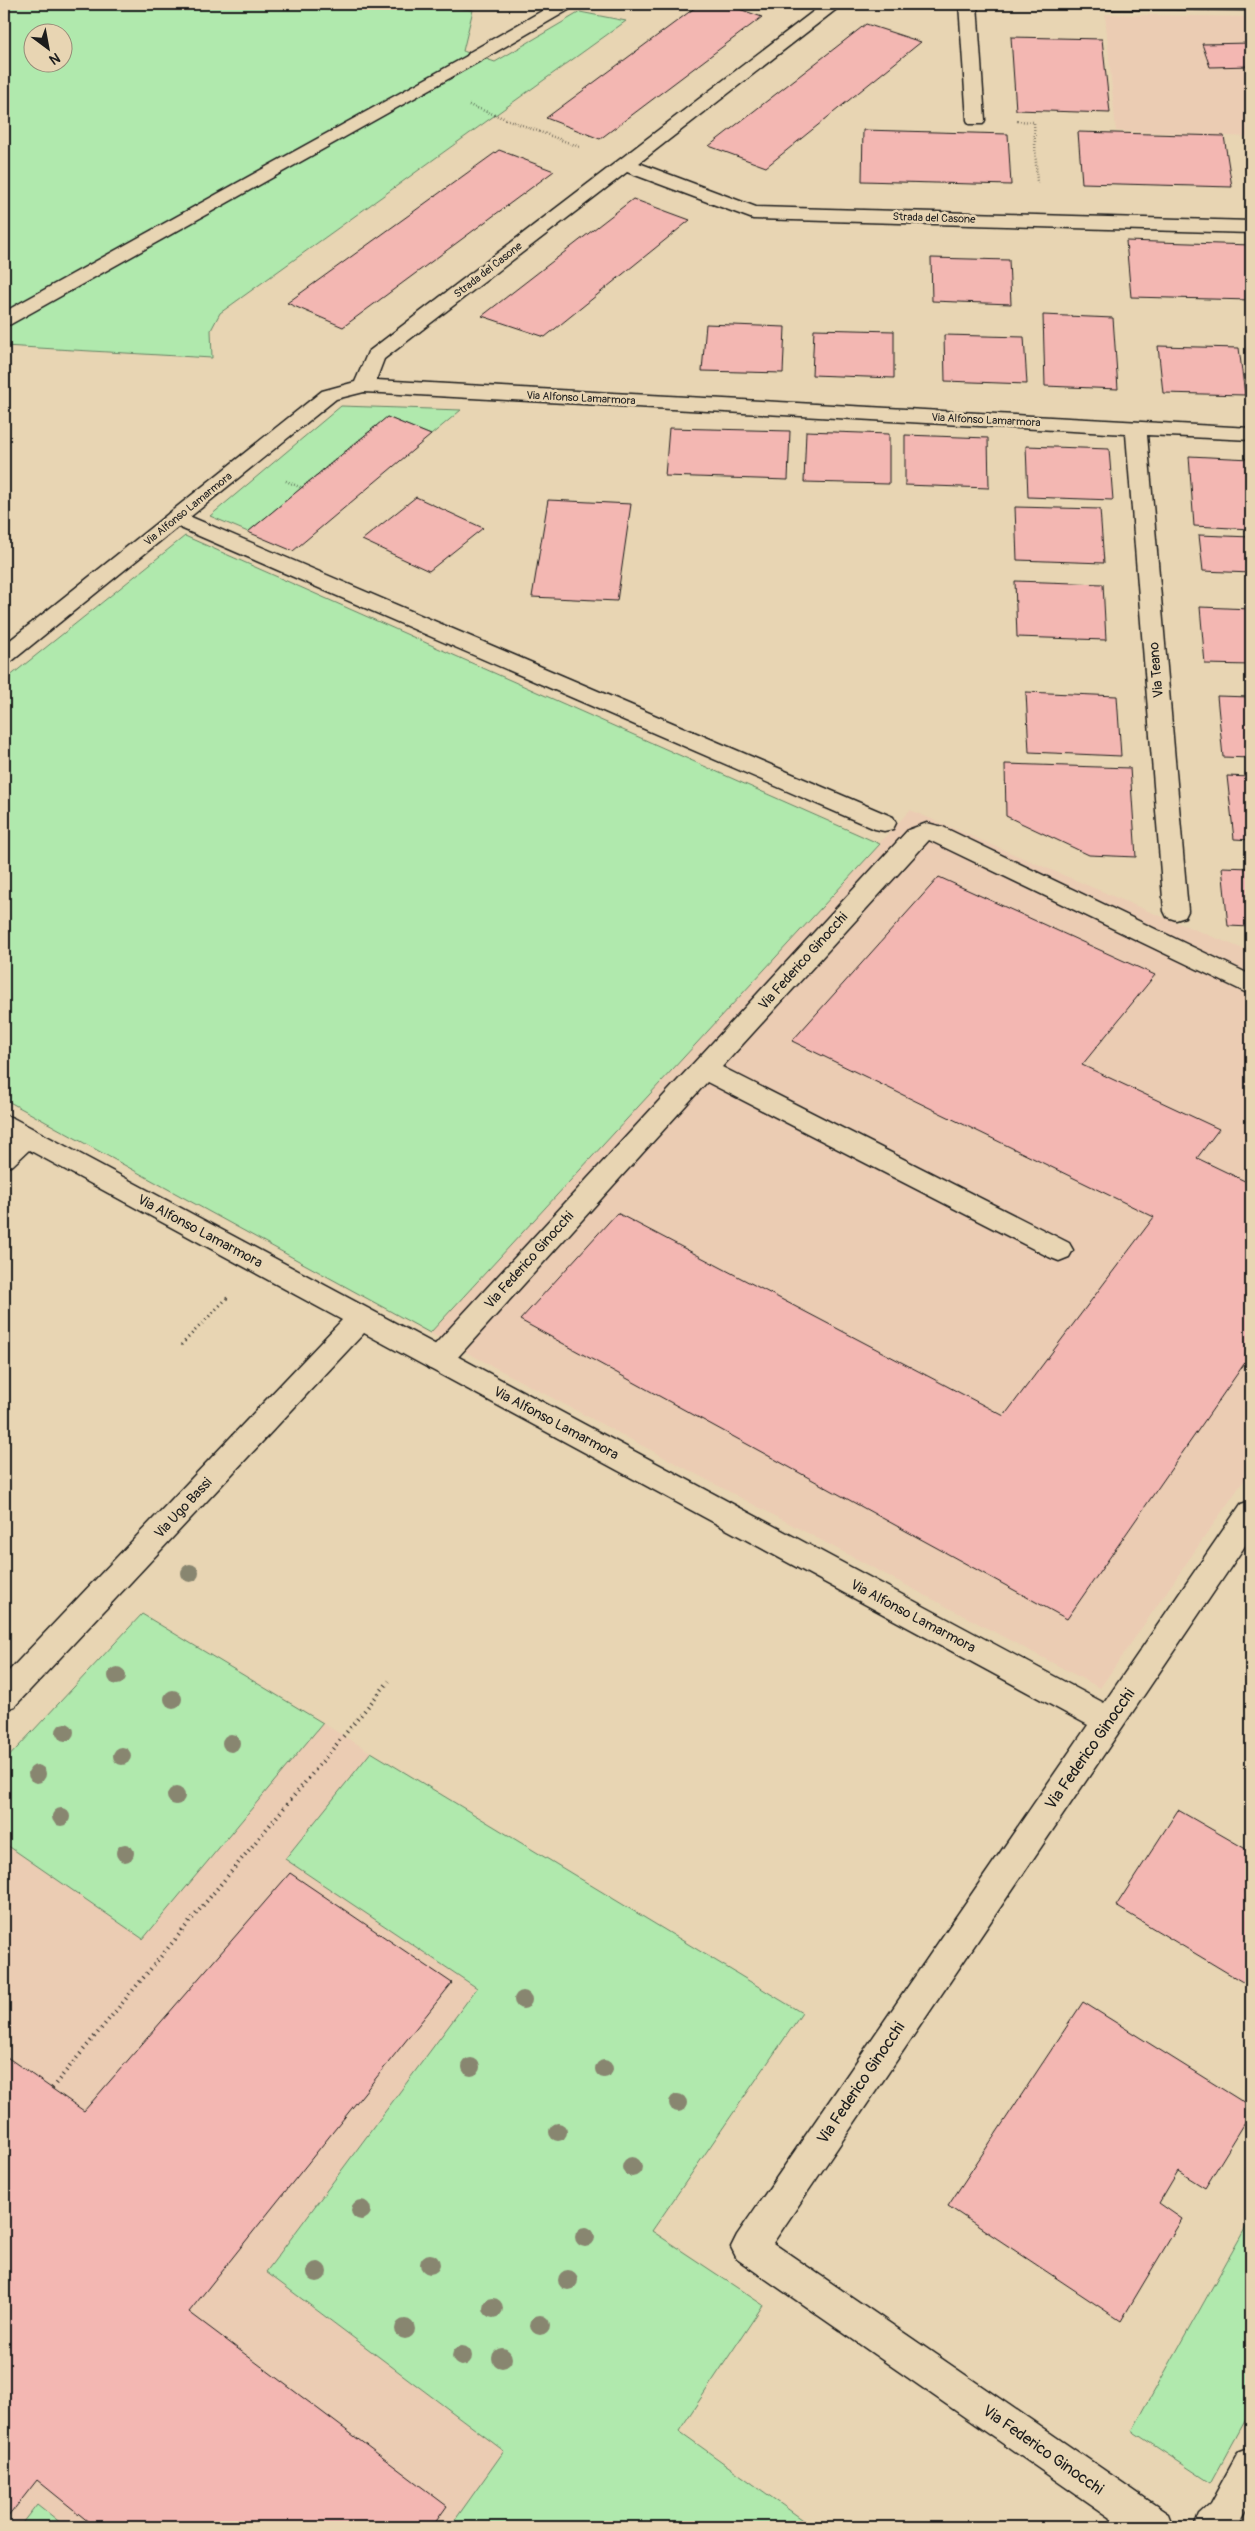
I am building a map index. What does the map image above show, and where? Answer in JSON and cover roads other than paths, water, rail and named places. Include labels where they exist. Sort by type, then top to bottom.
[{"type":"street","points":[[4,320],[566,4]]},
{"type":"street","name":"Strada del Casone","points":[[364,386],[376,356],[834,4]]},
{"type":"street","points":[[968,4],[976,120]]},
{"type":"street","points":[[1110,4],[1251,5]]},
{"type":"street","name":"Strada del Casone","points":[[625,164],[753,213],[1251,227]]},
{"type":"street","name":"Via Alfonso Lamarmora","points":[[4,656],[330,395],[364,386],[1251,434]]},
{"type":"street","name":"Via Teano","points":[[1136,428],[1176,912]]},
{"type":"street","points":[[177,518],[884,823]]},
{"type":"street","name":"Via Federico Ginocchi","points":[[438,1360],[917,836],[927,831],[1251,986]]},
{"type":"street","points":[[704,1069],[1059,1250]]},
{"type":"street","points":[[4,1158],[15,1131]]},
{"type":"street","name":"Via Alfonso Lamarmora","points":[[15,1131],[1109,1722]]},
{"type":"street","name":"Via Ugo Bassi","points":[[4,1697],[361,1318]]},
{"type":"street","name":"Via Federico Ginocchi","points":[[1155,2527],[749,2247],[1251,1513]]},
{"type":"street","points":[[1212,2527],[1223,2517],[1251,2466]]}]
